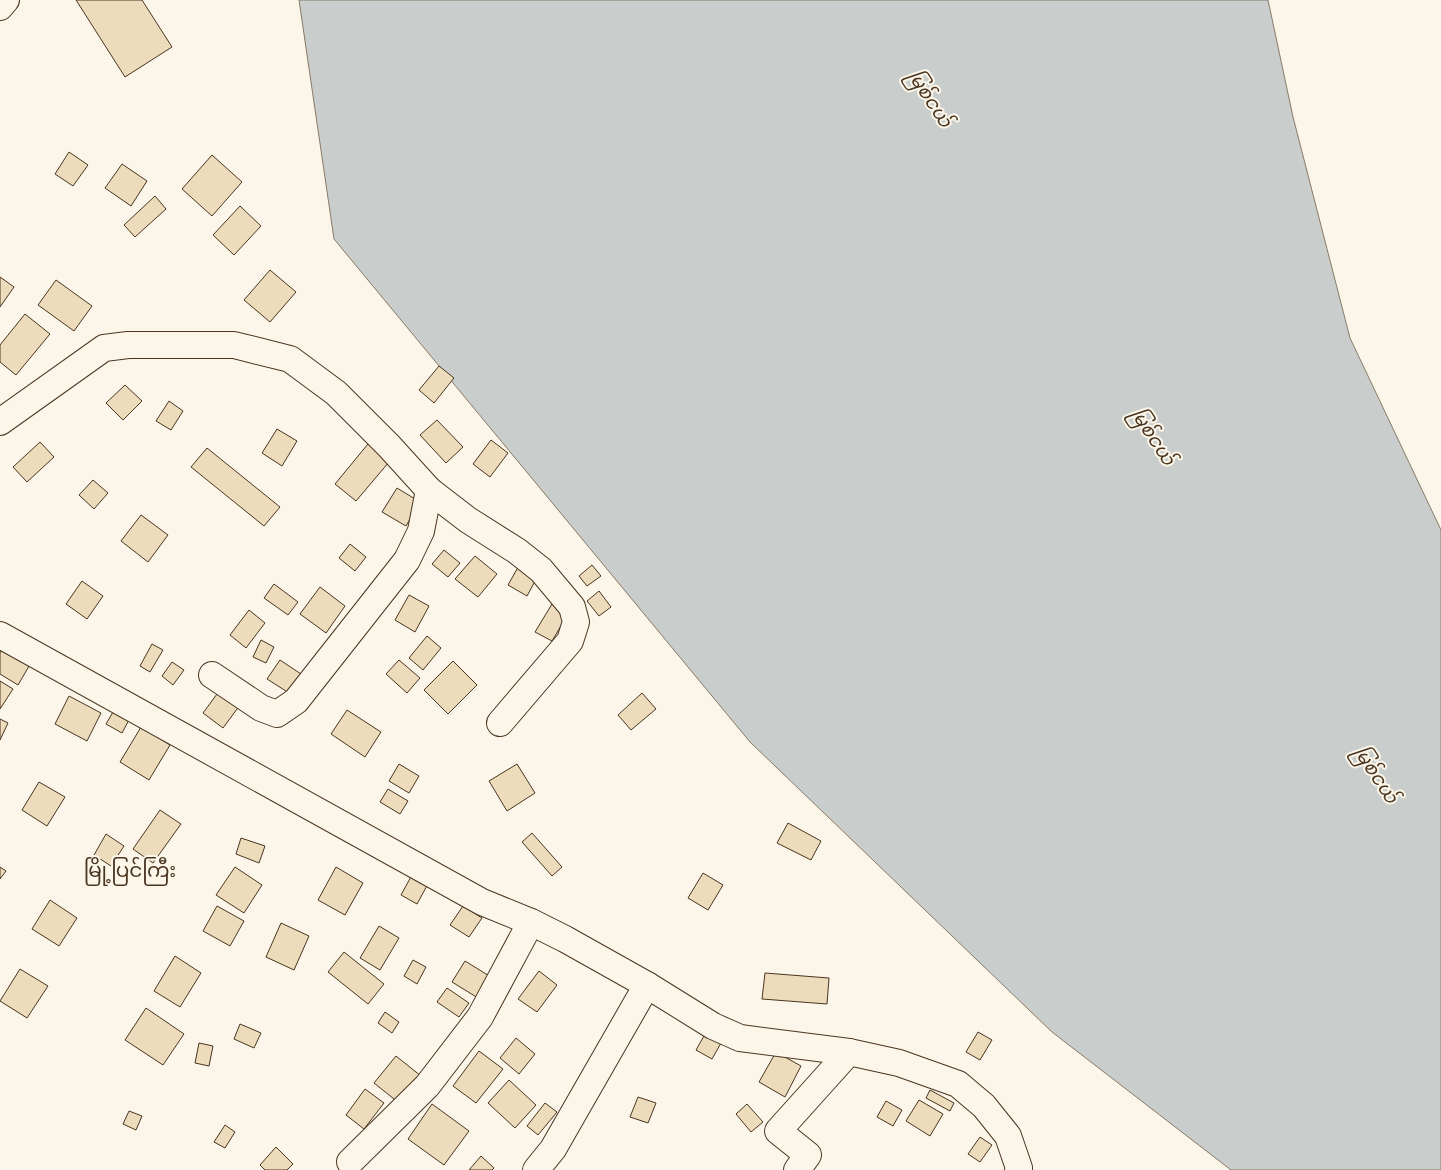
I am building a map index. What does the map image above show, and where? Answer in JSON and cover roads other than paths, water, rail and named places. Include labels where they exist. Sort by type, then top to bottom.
[{"type":"street","points":[[0,7],[6,0]]},
{"type":"street","points":[[0,422],[104,348],[128,345],[234,345],[290,360],[336,393],[389,446],[429,490],[468,520],[517,551],[541,570],[572,607],[576,622],[570,641],[500,723]]},
{"type":"street","points":[[212,675],[261,708],[277,714],[296,701],[407,560],[420,531],[429,490]]},
{"type":"street","points":[[0,635],[482,902],[566,939],[647,985],[713,1026],[740,1038],[849,1052],[899,1063],[958,1084],[984,1106],[1008,1136],[1019,1169]]},
{"type":"street","points":[[352,1167],[427,1086],[480,1017],[531,922]]},
{"type":"street","points":[[536,1170],[553,1149],[647,985]]},
{"type":"street","points":[[797,1170],[808,1155],[778,1131],[849,1052]]},
{"type":"water","name":"မြစ်ငယ်","points":[[299,0],[1268,0],[1293,117],[1350,338],[1441,530],[1441,1170],[1231,1170],[1052,1032],[750,742],[334,239]]},
{"type":"district","name":"မြို့ပြင်ကြီး","points":[[130,869]]}]
